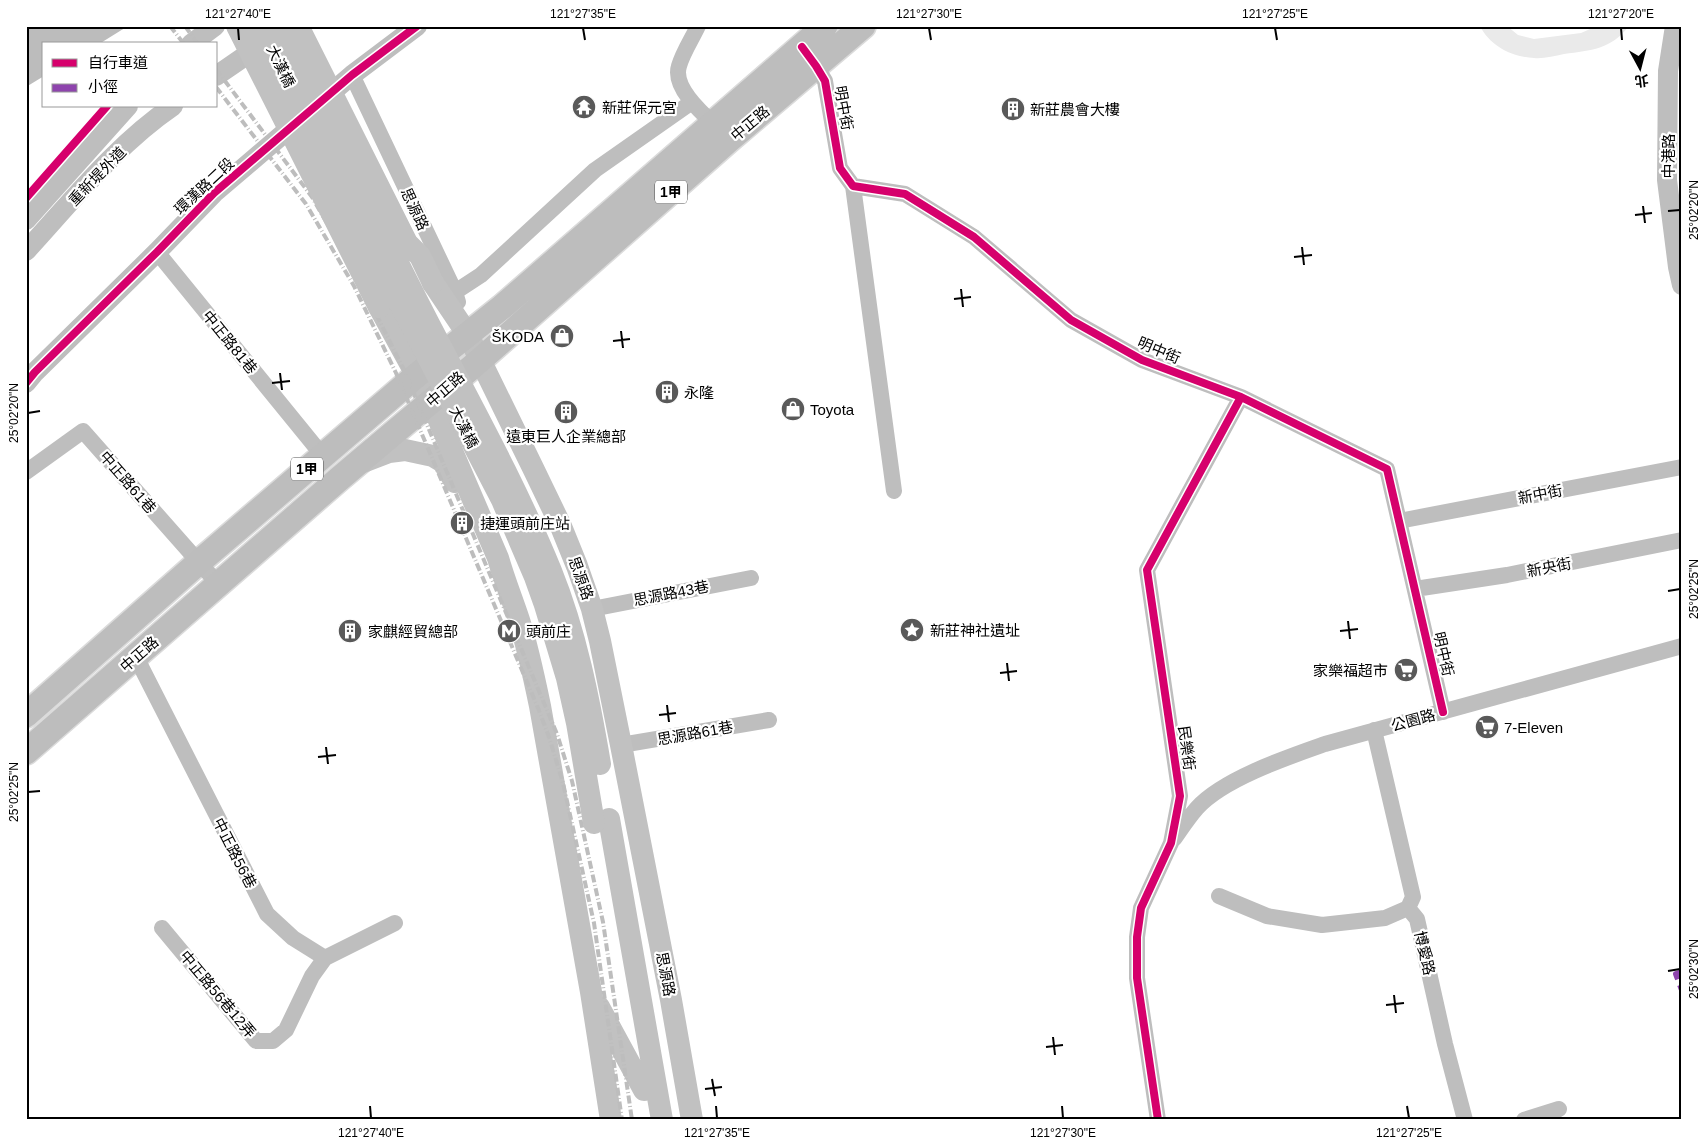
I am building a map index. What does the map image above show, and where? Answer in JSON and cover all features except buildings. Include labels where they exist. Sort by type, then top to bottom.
[{"type":"main road","points":[[237,26],[379,307],[431,402],[498,558],[521,628],[540,706],[591,992],[611,1120]]},
{"type":"main road","name":"大漢橋","points":[[261,26],[367,240],[502,500],[545,604],[567,678],[602,821]]},
{"type":"main road","name":"大漢橋","points":[[280,26],[378,224],[516,494],[551,572],[582,672],[592,718],[602,821]]},
{"type":"main road","points":[[298,26],[407,243],[420,256],[433,283],[468,335]]},
{"type":"main road","name":"中正路","points":[[26,752],[355,466],[479,361],[721,132],[802,46],[825,26]]},
{"type":"main road","name":"中正路","points":[[26,715],[198,563],[417,375],[721,132],[816,66],[864,26]]},
{"type":"main road","name":"思源路","points":[[468,335],[560,524],[592,609],[621,745],[692,1120]]},
{"type":"main road","points":[[355,466],[389,452],[405,450],[433,456],[443,462],[453,477],[505,584]]},
{"type":"main road","points":[[474,503],[533,468]]},
{"type":"main road","points":[[498,558],[560,524]]},
{"type":"main road","points":[[602,821],[649,1120]]},
{"type":"main road","name":"思源路","points":[[602,821],[646,1028],[662,1120]]},
{"type":"main road","points":[[646,1028],[648,884]]},
{"type":"main road","points":[[591,992],[644,1090]]},
{"type":"street","points":[[194,42],[215,26]]},
{"type":"street","points":[[218,75],[289,26]]},
{"type":"street","name":"環漢路二段","points":[[26,383],[214,193],[352,75],[418,26]]},
{"type":"street","points":[[698,26],[678,67],[678,82],[692,102],[721,132]]},
{"type":"street","name":"中港路","points":[[1675,26],[1668,71],[1667,180],[1676,259],[1682,285]]},
{"type":"street","name":"明中街","points":[[802,46],[825,81],[840,168],[853,186],[905,194],[974,237],[1071,320],[1142,360],[1240,397],[1387,469],[1443,712]]},
{"type":"street","name":"思源路","points":[[352,75],[455,292],[468,335]]},
{"type":"street","points":[[455,292],[481,275],[595,170],[692,102]]},
{"type":"street","name":"重新堤外道","points":[[26,220],[126,108]]},
{"type":"street","name":"重新堤外道","points":[[26,251],[112,158],[155,119],[170,108]]},
{"type":"street","points":[[282,135],[393,343],[417,375]]},
{"type":"street","points":[[853,186],[894,490]]},
{"type":"street","name":"中正路81巷","points":[[157,252],[323,456]]},
{"type":"street","name":"民樂街","points":[[1158,1120],[1137,978],[1137,937],[1141,908],[1171,843],[1180,796],[1147,570],[1240,397]]},
{"type":"street","name":"中正路61巷","points":[[26,472],[84,431],[219,585]]},
{"type":"street","name":"新中街","points":[[1399,521],[1682,467]]},
{"type":"street","name":"新央街","points":[[1415,589],[1508,575],[1682,540]]},
{"type":"street","name":"思源路43巷","points":[[592,609],[751,578]]},
{"type":"street","name":"公園路","points":[[1171,843],[1198,807],[1224,787],[1277,761],[1325,744],[1374,730],[1682,646]]},
{"type":"street","name":"中正路56巷","points":[[136,657],[266,914],[293,938],[325,958]]},
{"type":"street","name":"思源路61巷","points":[[621,745],[769,720]]},
{"type":"street","points":[[1219,896],[1268,916],[1322,925],[1385,918],[1408,908],[1413,897],[1374,730]]},
{"type":"street","name":"博愛路","points":[[1408,908],[1417,919],[1445,1044],[1465,1120]]},
{"type":"street","points":[[325,958],[395,923]]},
{"type":"street","name":"中正路56巷12弄","points":[[162,928],[256,1041],[273,1041],[286,1030],[312,976],[325,958]]},
{"type":"street","points":[[1524,1120],[1559,1110]]},
{"type":"shaded area","points":[[26,26],[128,26],[102,42],[42,42],[42,77],[26,87]]},
{"type":"shaded area","points":[[1480,26],[1507,26],[1518,35],[1534,39],[1581,33],[1597,26],[1629,26],[1615,40],[1600,48],[1537,58],[1510,53],[1502,49],[1484,33]]},
{"type":"railway","points":[[170,26],[182,42]]},
{"type":"railway","points":[[185,26],[197,42]]},
{"type":"railway","points":[[218,72],[312,197],[356,274],[404,370],[557,734],[572,781],[603,922],[632,1120]]},
{"type":"railway","points":[[218,90],[306,204],[354,286],[396,373],[538,708],[563,783],[594,923],[622,1120]]},
{"type":"marked path","points":[[1682,972],[1676,974],[1682,990]]},
{"type":"cycle path","points":[[26,383],[214,193],[352,75],[417,26]]},
{"type":"cycle path","points":[[802,47],[825,81],[840,168],[853,186],[905,194],[974,237],[1071,320],[1142,360],[1241,397],[1387,469],[1443,712]]},
{"type":"cycle path","points":[[26,198],[105,108]]},
{"type":"cycle path","points":[[1158,1120],[1137,978],[1137,937],[1141,908],[1171,843],[1180,796],[1147,570],[1241,397]]},
{"type":"place","name":"新莊保元宮","points":[[584,107]]},
{"type":"place","name":"新莊農會大樓","points":[[1013,109]]},
{"type":"place","name":"ŠKODA","points":[[562,336]]},
{"type":"place","name":"永隆","points":[[667,392]]},
{"type":"place","name":"Toyota","points":[[793,409]]},
{"type":"place","name":"遠東巨人企業總部","points":[[566,412]]},
{"type":"place","name":"捷運頭前庄站","points":[[462,523]]},
{"type":"place","name":"新莊神社遺址","points":[[912,630]]},
{"type":"place","name":"家麒經貿總部","points":[[350,631]]},
{"type":"place","name":"頭前庄","points":[[509,631]]},
{"type":"place","name":"家樂福超市","points":[[1406,670]]},
{"type":"place","name":"7-Eleven","points":[[1487,727]]}]
